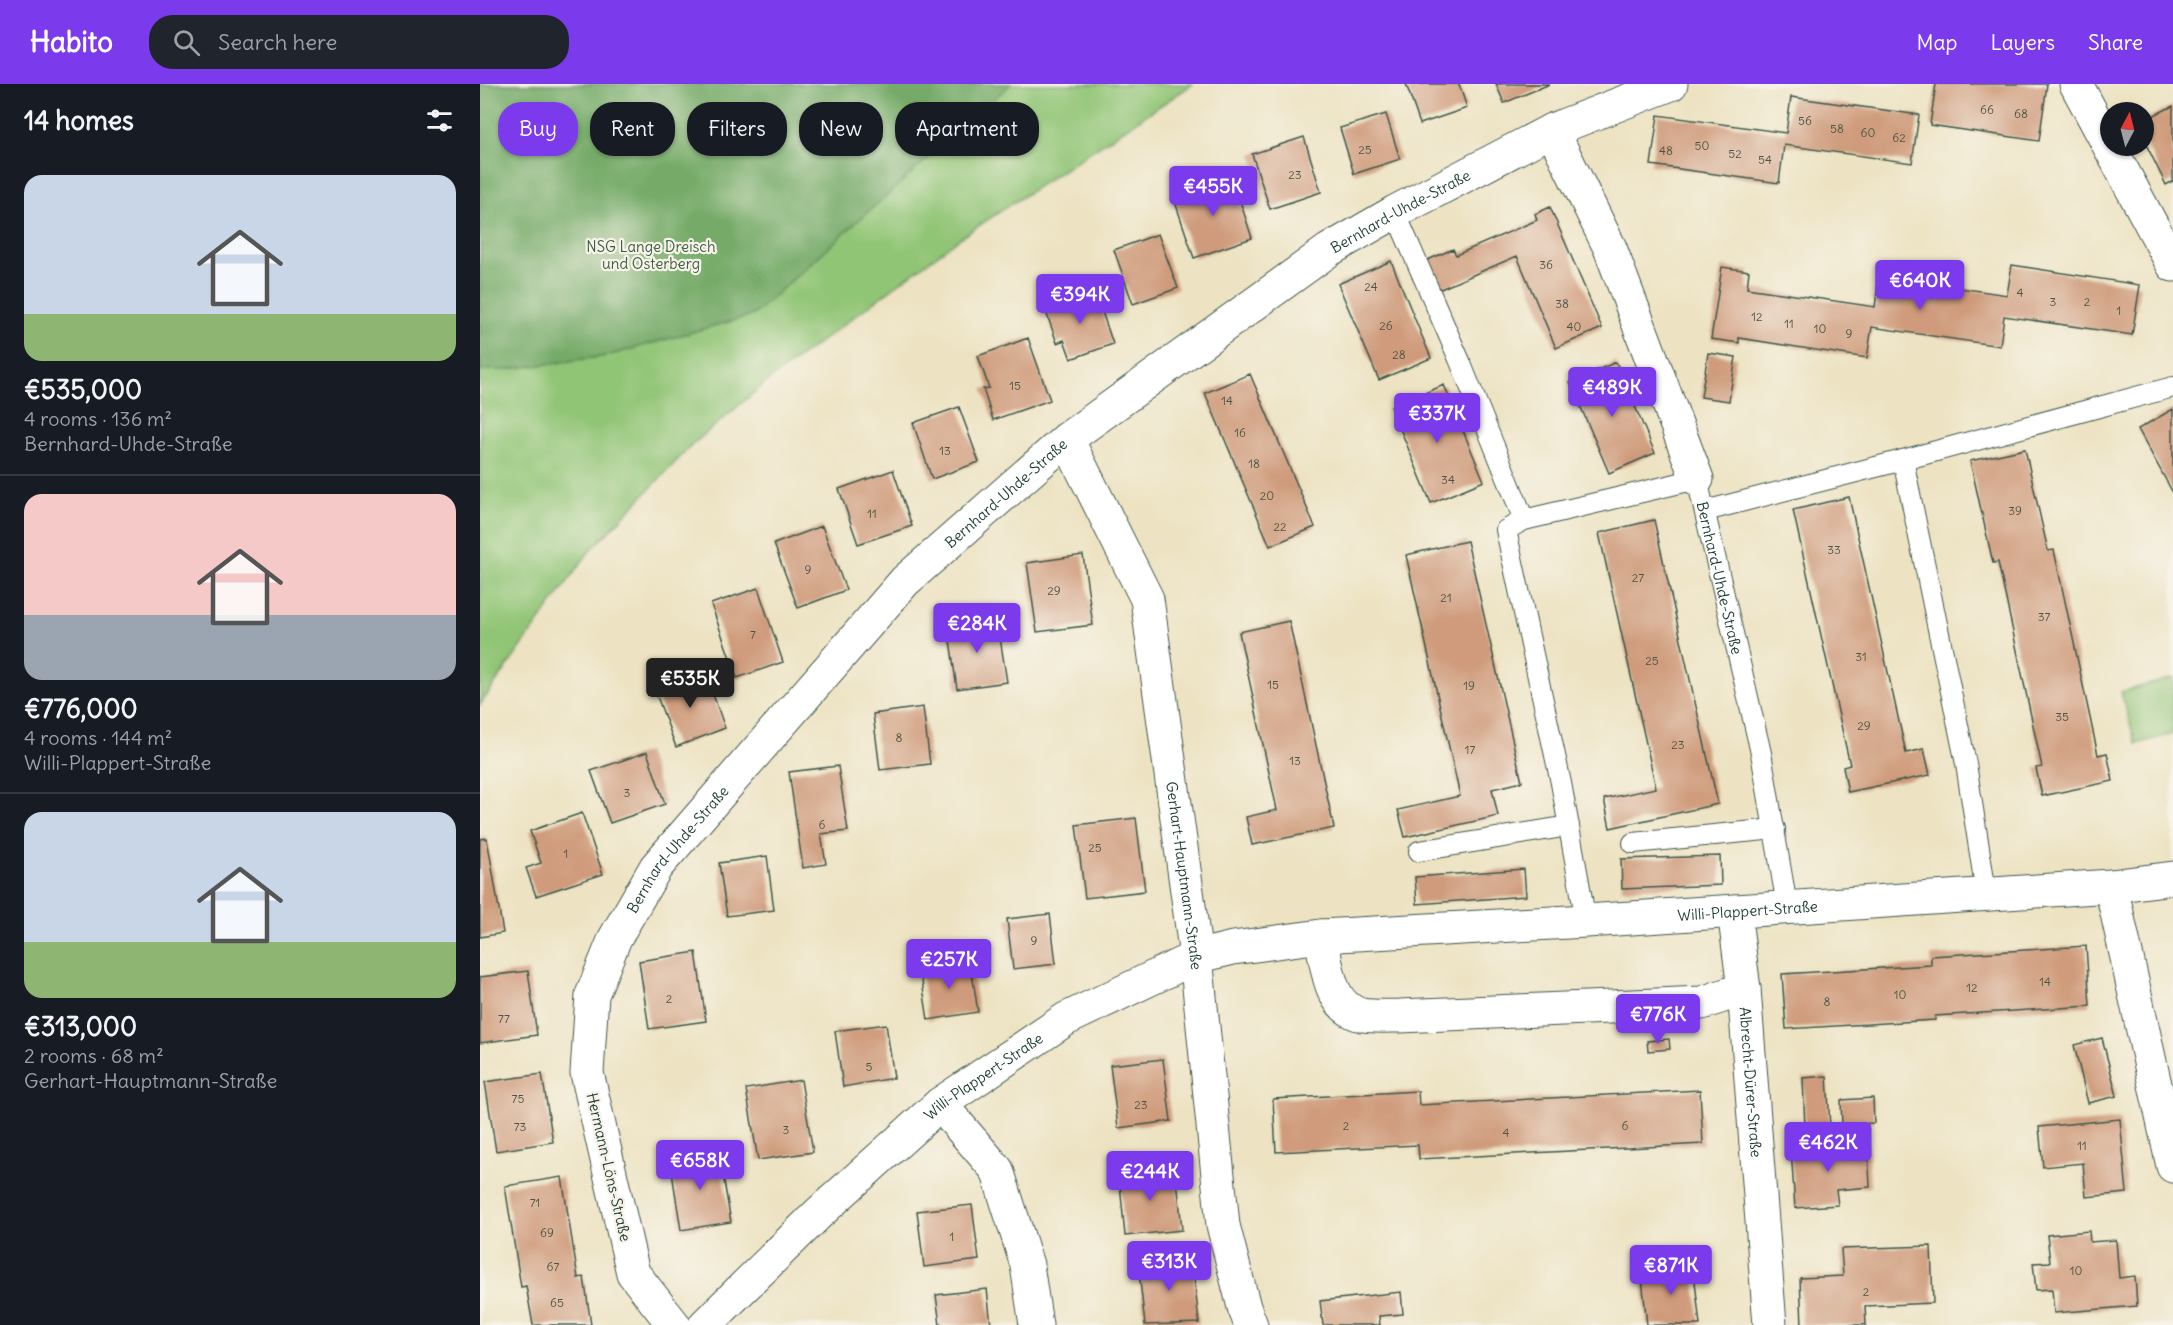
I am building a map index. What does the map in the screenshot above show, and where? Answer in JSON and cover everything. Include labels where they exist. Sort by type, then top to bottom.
[{"type":"street","name":"Bernhard-Uhde-Straße","points":[[592,995],[615,938],[656,867],[905,581],[1067,439],[1329,250],[1552,130],[1671,84]]},
{"type":"street","points":[[2076,84],[2173,265]]},
{"type":"street","name":"Bernhard-Uhde-Straße","points":[[1552,130],[1610,248],[1697,479]]},
{"type":"street","name":"Gerhart-Hauptmann-Straße","points":[[1067,439],[1147,600],[1196,957],[1223,1225],[1244,1307],[1251,1325]]},
{"type":"street","name":"Willi-Plappert-Straße","points":[[705,1325],[819,1213],[940,1104],[1066,1019],[1196,957],[1233,948],[1321,936],[2111,886],[2173,878]]},
{"type":"street","points":[[2111,886],[2173,1167]]},
{"type":"street","name":"Albrecht-Dürer-Straße","points":[[1734,911],[1744,989],[1770,1325]]},
{"type":"street","points":[[1321,936],[1336,996],[1345,1007],[1362,1015],[1400,1016],[1702,1003],[1744,989]]},
{"type":"street","name":"Hermann-Löns-Straße","points":[[592,995],[587,1073],[633,1273],[674,1325]]},
{"type":"street","points":[[940,1104],[997,1170],[1027,1265],[1036,1325]]},
{"type":"lane","points":[[1395,213],[1459,359],[1524,520]]},
{"type":"lane","points":[[1705,511],[2173,387]]},
{"type":"lane","points":[[1903,460],[1966,764],[1986,893]]},
{"type":"lane","points":[[1586,921],[1561,783],[1506,530],[1524,520],[1697,479]]},
{"type":"lane","name":"Bernhard-Uhde-Straße","points":[[1697,479],[1761,753],[1787,906]]},
{"type":"lane","points":[[1419,851],[1569,826]]},
{"type":"lane","points":[[1633,843],[1774,829]]},
{"type":"green space","name":"NSG Lange Dreisch und Osterberg","points":[[480,84],[1193,84],[960,238],[769,380],[692,445],[588,553],[480,705]]},
{"type":"green space","points":[[480,84],[1011,84],[991,102],[895,102],[895,156],[931,156],[753,315],[607,356],[504,370],[480,370]]},
{"type":"green space","points":[[2173,678],[2173,734],[2136,744],[2121,692]]},
{"type":"building","points":[[1406,84],[1459,84],[1467,108],[1420,124]]},
{"type":"building","points":[[1496,84],[1550,84],[1504,103]]},
{"type":"building","points":[[1936,84],[2047,84],[2039,141],[1930,125]]},
{"type":"building","points":[[1791,97],[1919,115],[1912,163],[1784,145],[1779,183],[1651,165],[1658,115],[1786,133]]},
{"type":"building","points":[[2173,106],[2173,181],[2166,185],[2152,156],[2154,156],[2154,115]]},
{"type":"building","points":[[1386,114],[1400,159],[1354,174],[1340,128]]},
{"type":"building","points":[[1304,137],[1321,192],[1270,209],[1252,154]]},
{"type":"building","points":[[1232,176],[1252,238],[1194,258],[1173,196]]},
{"type":"building","points":[[1550,207],[1602,328],[1556,348],[1517,256],[1436,291],[1423,262],[1453,249],[1456,255],[1537,220],[1535,214]]},
{"type":"building","points":[[1158,234],[1178,288],[1133,304],[1114,250]]},
{"type":"building","points":[[1391,261],[1431,358],[1379,380],[1338,284]]},
{"type":"building","points":[[2012,265],[2140,285],[2132,335],[2004,316],[2000,346],[1872,327],[1867,358],[1739,338],[1739,343],[1711,339],[1722,267],[1749,271],[1747,288],[1875,307],[1879,276],[2007,295]]},
{"type":"building","points":[[1095,291],[1113,344],[1071,359],[1064,340],[1057,343],[1045,309]]},
{"type":"building","points":[[1028,338],[1050,400],[993,420],[983,389],[989,388],[978,356]]},
{"type":"building","points":[[1708,353],[1736,357],[1729,401],[1701,397]]},
{"type":"building","points":[[1616,362],[1655,453],[1609,473],[1570,382]]},
{"type":"building","points":[[1250,374],[1315,527],[1270,546],[1205,393]]},
{"type":"building","points":[[1444,385],[1484,481],[1431,503],[1391,407]]},
{"type":"building","points":[[959,407],[979,462],[932,479],[913,423]]},
{"type":"building","points":[[2173,409],[2173,493],[2138,429]]},
{"type":"building","points":[[2025,449],[2048,551],[2054,550],[2098,755],[2107,753],[2113,781],[2042,796],[2036,768],[2042,767],[1998,562],[1993,563],[1970,461]]},
{"type":"building","points":[[893,470],[912,526],[858,544],[839,489]]},
{"type":"building","points":[[1849,497],[1906,753],[1924,749],[1930,775],[1848,792],[1843,767],[1850,765],[1793,510]]},
{"type":"building","points":[[1654,520],[1718,804],[1610,828],[1604,799],[1656,788],[1599,533]]},
{"type":"building","points":[[822,526],[846,590],[798,608],[774,544]]},
{"type":"building","points":[[1467,541],[1522,782],[1492,789],[1498,816],[1405,837],[1398,810],[1460,796],[1406,555]]},
{"type":"building","points":[[1083,555],[1093,625],[1037,632],[1027,563]]},
{"type":"building","points":[[758,588],[783,662],[737,678],[711,604]]},
{"type":"building","points":[[997,619],[1007,682],[957,689],[948,626]]},
{"type":"building","points":[[1289,621],[1334,828],[1252,845],[1246,817],[1277,810],[1239,632]]},
{"type":"building","points":[[705,672],[725,728],[676,747],[655,691]]},
{"type":"building","points":[[923,707],[930,764],[880,770],[873,714]]},
{"type":"building","points":[[647,752],[665,804],[610,823],[591,771]]},
{"type":"building","points":[[838,766],[848,831],[821,834],[826,864],[803,868],[789,772]]},
{"type":"building","points":[[582,813],[603,874],[536,896],[526,868],[541,863],[530,831]]},
{"type":"building","points":[[1136,818],[1145,891],[1085,898],[1076,825]]},
{"type":"building","points":[[487,838],[503,933],[480,937],[480,839]]},
{"type":"building","points":[[767,856],[774,910],[727,916],[719,863]]},
{"type":"building","points":[[1720,856],[1721,885],[1622,889],[1621,859]]},
{"type":"building","points":[[1524,869],[1526,896],[1417,904],[1415,877]]},
{"type":"building","points":[[1050,914],[1056,964],[1013,969],[1007,919]]},
{"type":"building","points":[[2086,946],[2090,1006],[1935,1016],[1935,1020],[1786,1029],[1782,974],[1931,965],[1931,956]]},
{"type":"building","points":[[696,952],[706,1021],[649,1029],[639,961]]},
{"type":"building","points":[[970,960],[978,1012],[928,1020],[920,968]]},
{"type":"building","points":[[528,971],[537,1035],[480,1043],[480,977]]},
{"type":"building","points":[[886,1024],[894,1078],[843,1087],[835,1031]]},
{"type":"building","points":[[2102,1038],[2117,1096],[2088,1103],[2074,1045]]},
{"type":"building","points":[[1669,1039],[1670,1049],[1648,1051],[1647,1041]]},
{"type":"building","points":[[1163,1059],[1171,1121],[1118,1128],[1110,1065]]},
{"type":"building","points":[[542,1074],[553,1142],[496,1151],[485,1082]]},
{"type":"building","points":[[1827,1076],[1830,1127],[1805,1129],[1803,1078]]},
{"type":"building","points":[[801,1080],[813,1152],[758,1160],[746,1089]]},
{"type":"building","points":[[1700,1090],[1703,1144],[1419,1159],[1418,1145],[1276,1152],[1273,1099],[1418,1091],[1419,1105]]},
{"type":"building","points":[[1873,1098],[1874,1123],[1842,1125],[1841,1100]]},
{"type":"building","points":[[2120,1119],[2127,1193],[2086,1197],[2083,1163],[2043,1167],[2039,1127]]},
{"type":"building","points":[[1868,1144],[1870,1187],[1836,1190],[1838,1205],[1795,1208],[1791,1149]]},
{"type":"building","points":[[719,1152],[731,1222],[681,1230],[670,1160]]},
{"type":"building","points":[[1176,1168],[1182,1230],[1125,1236],[1119,1174]]},
{"type":"building","points":[[562,1177],[578,1278],[584,1277],[591,1325],[533,1325],[526,1286],[521,1287],[505,1186]]},
{"type":"building","points":[[972,1205],[979,1260],[924,1267],[917,1211]]},
{"type":"building","points":[[2089,1231],[2090,1242],[2116,1240],[2119,1278],[2135,1276],[2137,1306],[2054,1313],[2052,1289],[2036,1290],[2033,1263],[2050,1262],[2047,1235]]},
{"type":"building","points":[[1931,1246],[1933,1303],[1865,1306],[1866,1325],[1802,1325],[1800,1278],[1843,1276],[1841,1249]]},
{"type":"building","points":[[1192,1257],[1199,1323],[1145,1325],[1138,1263]]},
{"type":"building","points":[[1693,1264],[1700,1325],[1647,1325],[1641,1269]]},
{"type":"building","points":[[987,1289],[991,1325],[940,1325],[936,1295]]},
{"type":"building","points":[[1401,1292],[1403,1314],[1379,1316],[1380,1325],[1323,1325],[1320,1301]]}]
